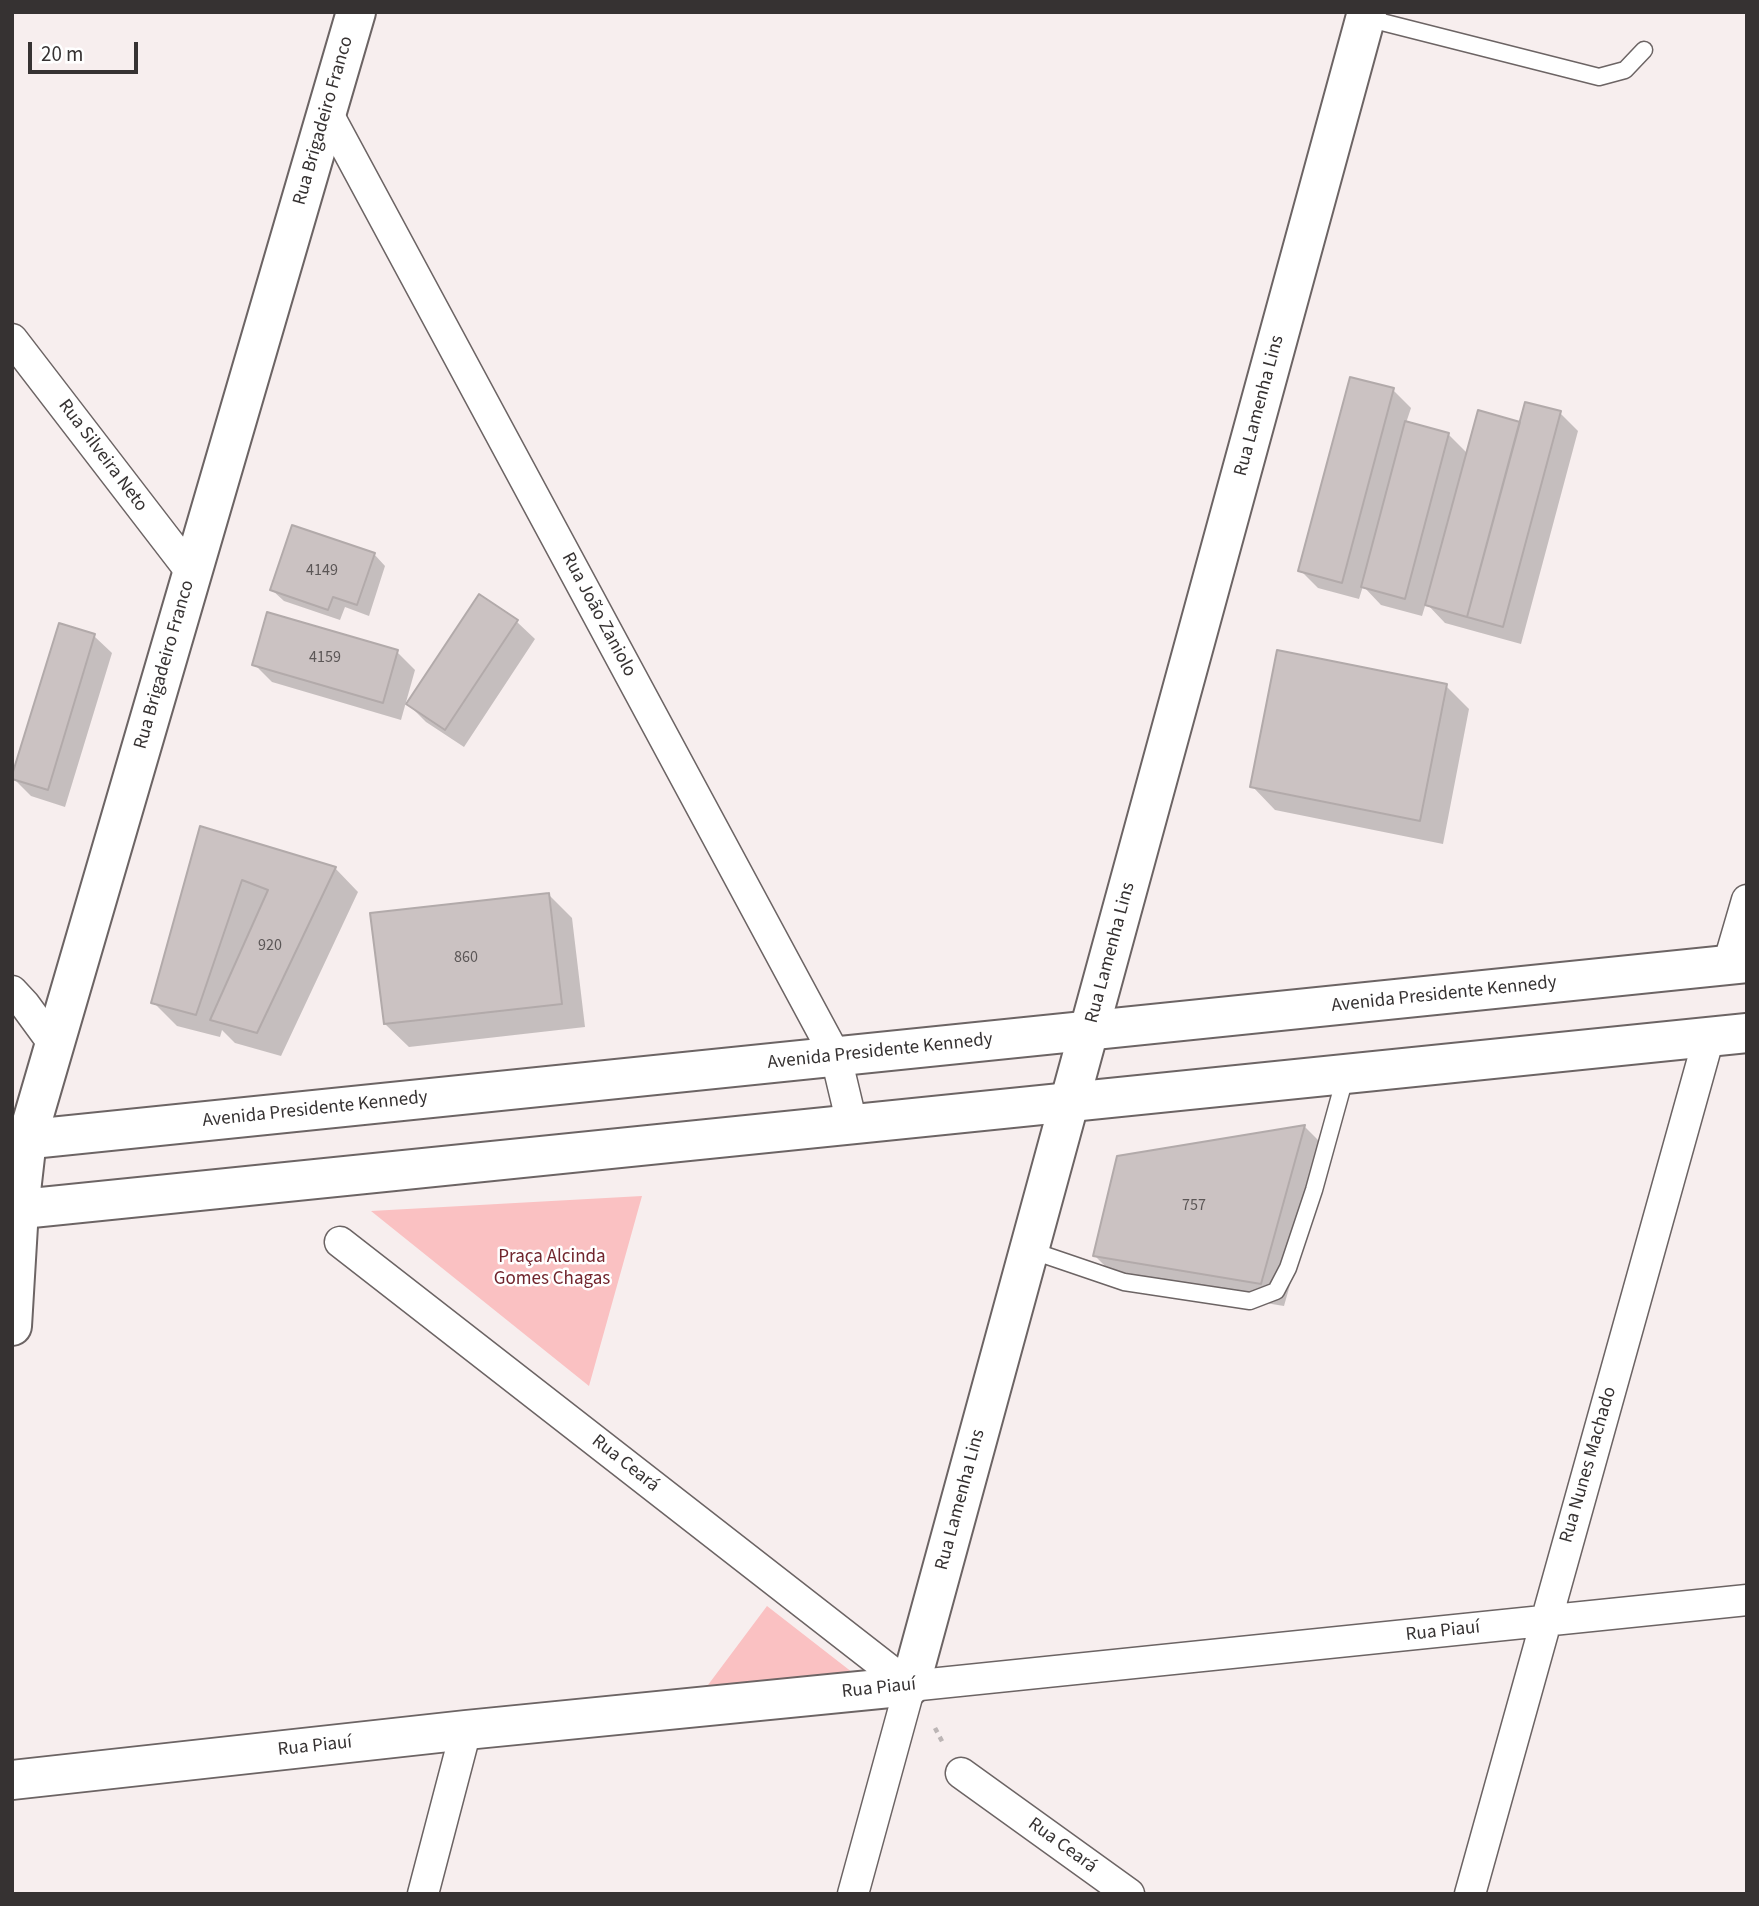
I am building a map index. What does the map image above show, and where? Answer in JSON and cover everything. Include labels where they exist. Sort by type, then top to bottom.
[{"type":"main road","name":"Rua Brigadeiro Franco","points":[[12,1325],[20,1140],[55,1045],[356,12]]},
{"type":"main road","name":"Rua Lamenha Lins","points":[[910,1686],[1367,15]]},
{"type":"main road","name":"Avenida Presidente Kennedy","points":[[20,1140],[1737,964]]},
{"type":"main road","points":[[16,1210],[1747,1033]]},
{"type":"main road","name":"Rua Piauí","points":[[12,1780],[466,1730],[910,1686]]},
{"type":"street","name":"Rua João Zaniolo","points":[[327,112],[836,1057],[852,1124]]},
{"type":"street","name":"Rua Silveira Neto","points":[[12,339],[192,573]]},
{"type":"street","points":[[1737,964],[1747,900]]},
{"type":"street","points":[[12,991],[55,1045]]},
{"type":"street","name":"Rua Nunes Machado","points":[[1469,1894],[1709,1037]]},
{"type":"street","name":"Rua Ceará","points":[[340,1241],[910,1686]]},
{"type":"street","name":"Rua Piauí","points":[[910,1686],[1747,1600]]},
{"type":"street","name":"Rua Lamenha Lins","points":[[853,1894],[910,1686]]},
{"type":"street","points":[[423,1894],[466,1730]]},
{"type":"street","name":"Rua Ceará","points":[[961,1773],[1129,1894]]},
{"type":"lane","points":[[1367,15],[1599,77],[1625,70],[1644,50]]},
{"type":"lane","points":[[1030,1250],[1124,1282],[1250,1301],[1276,1291],[1289,1268],[1310,1203],[1346,1074]]},
{"type":"green space","name":"Praça Alcinda Gomes Chagas","points":[[642,1196],[589,1386],[371,1211]]},
{"type":"green space","points":[[767,1606],[857,1676],[708,1685]]},
{"type":"building","points":[[1350,377],[1394,388],[1342,583],[1298,571]]},
{"type":"building","points":[[1525,402],[1561,411],[1503,627],[1467,617]]},
{"type":"building","points":[[1478,410],[1520,422],[1467,617],[1425,605]]},
{"type":"building","points":[[1405,421],[1449,433],[1405,599],[1361,587]]},
{"type":"building","points":[[292,525],[375,553],[357,605],[333,597],[328,610],[270,590]]},
{"type":"building","points":[[479,594],[518,620],[445,730],[406,704]]},
{"type":"building","points":[[267,612],[398,650],[383,703],[252,665]]},
{"type":"building","points":[[59,623],[95,634],[48,790],[12,779],[12,775]]},
{"type":"building","points":[[1277,650],[1447,684],[1420,821],[1250,787]]},
{"type":"building","points":[[200,826],[336,867],[257,1033],[210,1020],[268,890],[242,880],[196,1015],[151,1003]]},
{"type":"building","points":[[549,893],[562,1004],[384,1024],[370,913]]},
{"type":"building","points":[[1305,1125],[1261,1284],[1093,1256],[1117,1156]]}]
